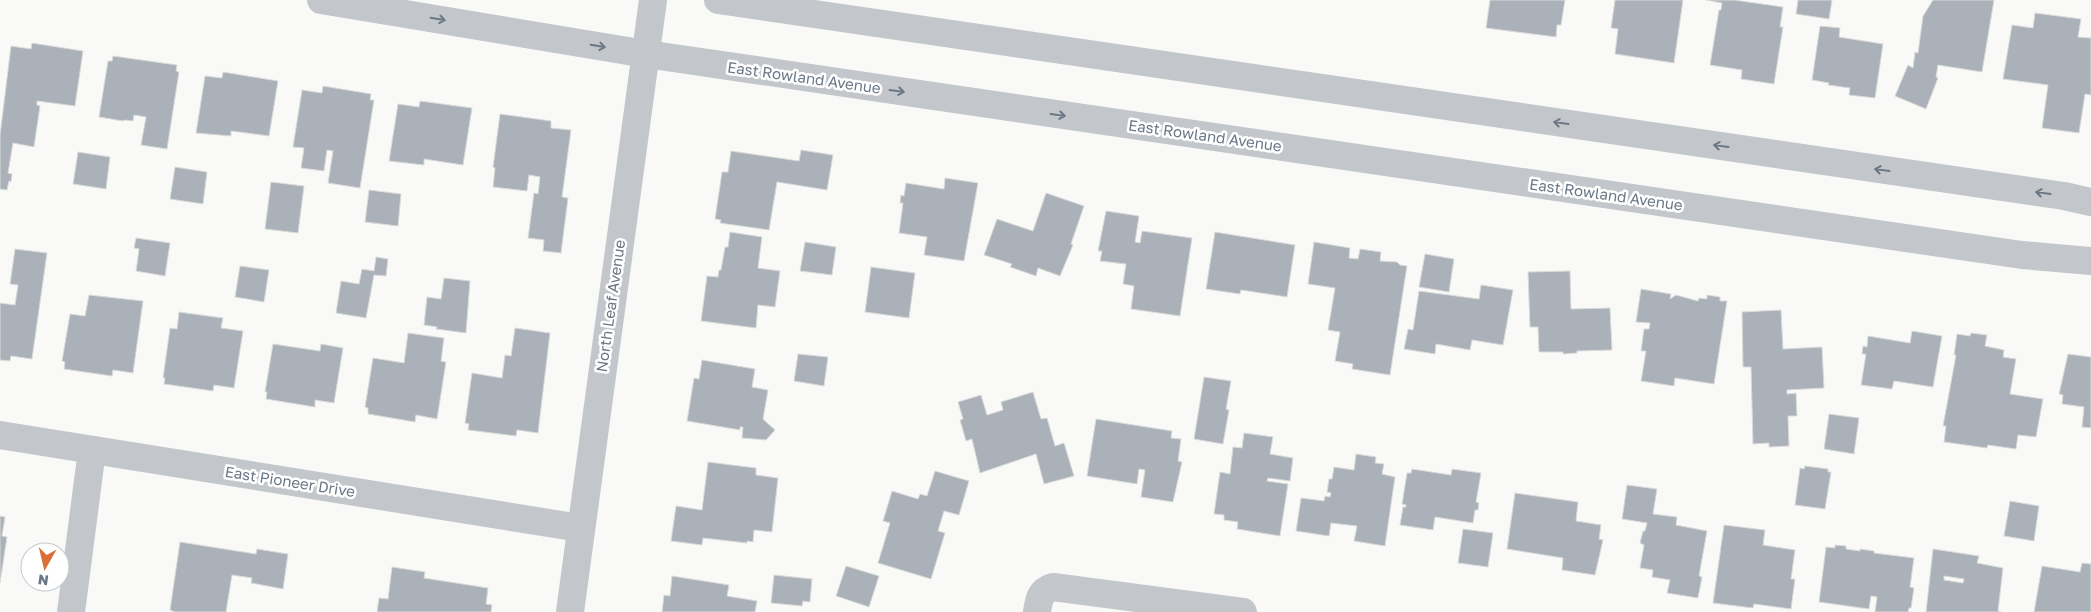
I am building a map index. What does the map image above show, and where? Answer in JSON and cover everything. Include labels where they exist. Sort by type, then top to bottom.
[{"type":"street","name":"East Rowland Avenue","points":[[321,0],[399,6],[646,54],[2022,255],[2091,261]]},
{"type":"street","name":"North Leaf Avenue","points":[[570,612],[653,0]]},
{"type":"street","points":[[718,0],[2054,195],[2091,202]]},
{"type":"street","name":"East Pioneer Drive","points":[[0,435],[580,528]]},
{"type":"street","points":[[71,612],[92,450]]},
{"type":"street","points":[[1037,612],[1041,595],[1045,589],[1053,587],[1243,612]]},
{"type":"building","points":[[1490,0],[1565,0],[1561,25],[1557,25],[1556,37],[1486,28]]},
{"type":"building","points":[[1615,0],[1683,0],[1674,63],[1615,54],[1618,29],[1611,28]]},
{"type":"building","points":[[1706,0],[1734,0],[1783,7],[1780,27],[1783,27],[1774,84],[1741,79],[1742,70],[1710,65],[1719,10],[1721,10],[1722,3]]},
{"type":"building","points":[[1798,0],[1832,0],[1829,19],[1796,14]]},
{"type":"building","points":[[1933,0],[1994,0],[1982,72],[1938,65],[1936,77],[1938,78],[1926,109],[1895,96],[1908,65],[1913,68],[1915,52],[1918,53],[1923,16]]},
{"type":"building","points":[[2035,13],[2081,19],[2078,37],[2091,38],[2091,95],[2085,94],[2079,133],[2042,128],[2048,85],[2003,79],[2012,25],[2033,28]]},
{"type":"building","points":[[1820,26],[1840,28],[1839,37],[1883,44],[1875,98],[1849,95],[1850,88],[1828,85],[1829,83],[1812,80]]},
{"type":"building","points":[[32,43],[83,51],[75,106],[37,101],[37,105],[40,106],[34,147],[13,143],[8,173],[12,174],[11,182],[9,181],[7,190],[0,189],[0,135],[11,46],[31,49]]},
{"type":"building","points":[[113,56],[177,65],[176,71],[179,72],[167,149],[141,145],[146,117],[134,115],[133,121],[123,121],[99,117],[108,61],[112,61]]},
{"type":"building","points":[[223,72],[278,81],[269,136],[231,131],[231,136],[196,133],[205,76],[222,78]]},
{"type":"building","points":[[323,86],[371,94],[370,100],[374,100],[360,188],[328,183],[333,151],[327,150],[324,171],[301,168],[304,148],[293,147],[302,90],[322,93]]},
{"type":"building","points":[[420,101],[472,108],[463,165],[424,159],[424,165],[389,161],[398,104],[419,107]]},
{"type":"building","points":[[500,114],[551,121],[551,128],[571,130],[562,197],[568,198],[561,253],[543,251],[544,240],[528,238],[534,193],[538,194],[540,177],[529,175],[527,191],[493,187],[495,168],[493,167]]},
{"type":"building","points":[[801,150],[833,155],[827,190],[777,182],[769,230],[720,223],[721,220],[715,219],[722,172],[728,172],[731,151],[799,161]]},
{"type":"building","points":[[78,152],[110,157],[106,189],[73,184]]},
{"type":"building","points":[[175,167],[207,172],[203,204],[170,199]]},
{"type":"building","points":[[945,178],[978,183],[964,261],[924,255],[927,237],[899,233],[903,203],[900,203],[901,195],[904,196],[906,183],[944,189]]},
{"type":"building","points":[[271,182],[304,186],[298,233],[265,229]]},
{"type":"building","points":[[369,190],[401,194],[398,226],[365,222]]},
{"type":"building","points":[[1046,193],[1084,206],[1071,244],[1073,245],[1060,276],[1038,268],[1036,276],[1010,267],[1012,264],[984,255],[997,219],[1033,231]]},
{"type":"building","points":[[1106,211],[1139,216],[1135,242],[1140,243],[1142,231],[1192,238],[1180,316],[1131,309],[1134,286],[1123,284],[1126,264],[1100,261],[1102,251],[1098,251]]},
{"type":"building","points":[[730,232],[762,237],[758,268],[780,271],[775,307],[758,305],[756,328],[701,321],[707,276],[718,277],[725,247],[728,247]]},
{"type":"building","points":[[1215,232],[1295,245],[1287,297],[1241,290],[1240,294],[1206,289]]},
{"type":"building","points":[[136,238],[170,243],[165,276],[136,271],[139,249],[134,248]]},
{"type":"building","points":[[805,242],[836,247],[832,275],[800,271]]},
{"type":"building","points":[[1314,242],[1350,248],[1349,258],[1358,259],[1360,249],[1381,252],[1380,261],[1397,262],[1400,265],[1407,266],[1390,375],[1352,369],[1353,364],[1335,361],[1340,332],[1328,330],[1335,288],[1308,284]]},
{"type":"building","points":[[15,249],[47,253],[32,359],[11,356],[10,361],[0,360],[0,303],[15,305],[18,285],[10,284]]},
{"type":"building","points":[[1425,254],[1454,259],[1449,292],[1419,287]]},
{"type":"building","points":[[376,257],[388,259],[386,276],[374,275],[366,318],[336,313],[341,281],[359,284],[362,269],[374,271]]},
{"type":"building","points":[[240,266],[269,270],[264,302],[235,297]]},
{"type":"building","points":[[871,267],[915,273],[909,318],[865,312]]},
{"type":"building","points":[[1570,271],[1571,309],[1610,308],[1612,350],[1577,351],[1577,353],[1563,354],[1563,352],[1539,352],[1538,327],[1530,327],[1528,272]]},
{"type":"building","points":[[444,278],[470,281],[466,333],[436,329],[437,327],[424,325],[427,297],[441,299]]},
{"type":"building","points":[[1481,285],[1513,290],[1503,345],[1472,340],[1470,350],[1436,344],[1435,354],[1404,349],[1408,329],[1413,330],[1419,291],[1479,299]]},
{"type":"building","points":[[1641,289],[1671,294],[1670,299],[1676,295],[1698,301],[1699,298],[1707,299],[1707,295],[1720,297],[1720,301],[1727,301],[1714,384],[1675,378],[1674,386],[1641,381],[1646,351],[1641,351],[1644,329],[1649,329],[1650,323],[1636,322]]},
{"type":"building","points":[[89,295],[143,301],[133,373],[113,370],[112,376],[64,369],[65,362],[62,361],[70,314],[85,316]]},
{"type":"building","points":[[1781,310],[1783,349],[1822,347],[1824,388],[1787,390],[1787,394],[1796,393],[1797,416],[1788,416],[1789,446],[1769,447],[1769,443],[1753,444],[1751,367],[1743,367],[1742,312]]},
{"type":"building","points":[[179,312],[223,318],[221,328],[243,331],[234,388],[214,385],[213,391],[164,384],[165,378],[163,378],[170,328],[177,329]]},
{"type":"building","points":[[515,328],[550,333],[538,433],[517,430],[516,436],[468,430],[469,424],[465,423],[472,373],[502,378],[505,355],[511,356]]},
{"type":"building","points":[[1912,331],[1942,336],[1933,387],[1894,381],[1892,389],[1861,385],[1866,354],[1862,354],[1863,346],[1867,347],[1868,336],[1910,343]]},
{"type":"building","points":[[408,333],[444,338],[441,361],[446,362],[437,419],[416,415],[415,422],[368,414],[368,408],[365,407],[373,358],[404,363]]},
{"type":"building","points":[[1971,333],[1987,335],[1985,346],[2004,350],[2003,357],[2016,359],[2010,394],[2043,399],[2036,437],[2018,435],[2016,449],[1988,445],[1987,448],[1944,442],[1946,426],[1943,426],[1956,355],[1954,355],[1957,334],[1970,336]]},
{"type":"building","points":[[273,344],[320,351],[321,344],[343,348],[334,403],[315,400],[315,407],[266,399],[267,392],[265,392]]},
{"type":"building","points":[[798,354],[828,357],[824,386],[794,381]]},
{"type":"building","points":[[2068,354],[2091,357],[2091,428],[2082,427],[2084,407],[2062,404],[2063,395],[2059,394]]},
{"type":"building","points":[[702,360],[755,369],[752,387],[768,390],[763,419],[775,430],[766,440],[742,438],[743,427],[740,427],[740,430],[687,421],[694,378],[699,379]]},
{"type":"building","points":[[1204,377],[1231,381],[1226,409],[1229,410],[1223,444],[1194,439]]},
{"type":"building","points":[[1033,392],[1041,419],[1047,418],[1055,446],[1064,443],[1074,476],[1044,484],[1036,454],[980,473],[972,439],[966,441],[960,420],[963,419],[958,402],[981,395],[987,415],[1003,410],[1001,402]]},
{"type":"building","points":[[1829,414],[1859,418],[1854,454],[1824,449]]},
{"type":"building","points":[[1096,419],[1172,431],[1171,438],[1181,439],[1178,461],[1182,462],[1173,502],[1141,497],[1145,470],[1139,469],[1137,484],[1087,476]]},
{"type":"building","points":[[1244,433],[1273,437],[1270,454],[1293,458],[1290,481],[1268,478],[1267,481],[1288,484],[1280,536],[1237,529],[1238,522],[1224,520],[1224,515],[1214,514],[1220,472],[1230,474],[1233,447],[1242,448]]},
{"type":"building","points":[[1356,454],[1376,457],[1375,463],[1384,464],[1382,474],[1395,477],[1385,546],[1354,541],[1357,526],[1331,523],[1329,536],[1296,531],[1301,498],[1324,501],[1325,496],[1330,497],[1331,493],[1327,492],[1329,479],[1332,479],[1334,467],[1354,470]]},
{"type":"building","points":[[708,462],[756,468],[756,475],[778,478],[772,532],[754,530],[753,542],[747,541],[747,543],[703,538],[702,545],[671,541],[676,506],[702,510]]},
{"type":"building","points":[[1805,466],[1828,469],[1828,472],[1831,472],[1825,509],[1795,505],[1800,468],[1804,469]]},
{"type":"building","points":[[1412,469],[1451,475],[1452,469],[1481,473],[1476,502],[1479,503],[1478,510],[1475,510],[1473,523],[1435,517],[1433,530],[1400,525],[1403,507],[1406,507],[1406,505],[1402,504],[1407,473],[1411,473]]},
{"type":"building","points":[[935,471],[969,481],[959,515],[944,511],[938,531],[945,533],[931,579],[878,563],[890,523],[883,521],[892,491],[918,499],[920,494],[927,496]]},
{"type":"building","points":[[1627,485],[1657,489],[1653,514],[1677,517],[1676,525],[1707,531],[1699,576],[1702,577],[1698,598],[1667,593],[1670,580],[1652,577],[1653,570],[1640,568],[1644,545],[1640,543],[1647,523],[1622,519]]},
{"type":"building","points":[[1515,493],[1578,502],[1576,521],[1601,525],[1599,539],[1603,540],[1595,575],[1562,570],[1563,558],[1507,549]]},
{"type":"building","points":[[2010,501],[2039,506],[2034,541],[2004,536]]},
{"type":"building","points":[[0,516],[5,517],[2,536],[7,537],[0,583]]},
{"type":"building","points":[[1724,525],[1765,530],[1763,545],[1795,550],[1791,579],[1795,579],[1791,609],[1754,604],[1753,608],[1713,603]]},
{"type":"building","points":[[1463,529],[1493,533],[1488,567],[1458,563]]},
{"type":"building","points":[[180,542],[256,554],[257,549],[288,554],[283,589],[251,583],[252,578],[232,575],[226,612],[175,612],[170,610]]},
{"type":"building","points":[[1835,545],[1846,546],[1846,549],[1860,551],[1860,549],[1874,551],[1874,553],[1914,558],[1910,587],[1914,588],[1911,608],[1909,608],[1908,612],[1875,612],[1877,597],[1871,596],[1869,609],[1819,602],[1826,547],[1835,548]]},
{"type":"building","points":[[1933,549],[1979,556],[1977,563],[2003,568],[1998,611],[2001,612],[1926,612]],"holes":[[[1944,576],[1964,579],[1963,583],[1944,580]]]},
{"type":"building","points":[[2082,563],[2091,564],[2091,612],[2034,612],[2042,566],[2080,572]]},
{"type":"building","points":[[846,566],[879,576],[869,607],[836,596]]},
{"type":"building","points":[[392,567],[425,572],[424,578],[488,588],[486,604],[492,605],[491,612],[377,612],[379,598],[388,599]]},
{"type":"building","points":[[774,575],[812,579],[810,602],[803,601],[802,606],[771,603]]},
{"type":"building","points":[[672,576],[729,585],[727,596],[757,601],[755,612],[662,612],[664,595],[670,596]]}]
